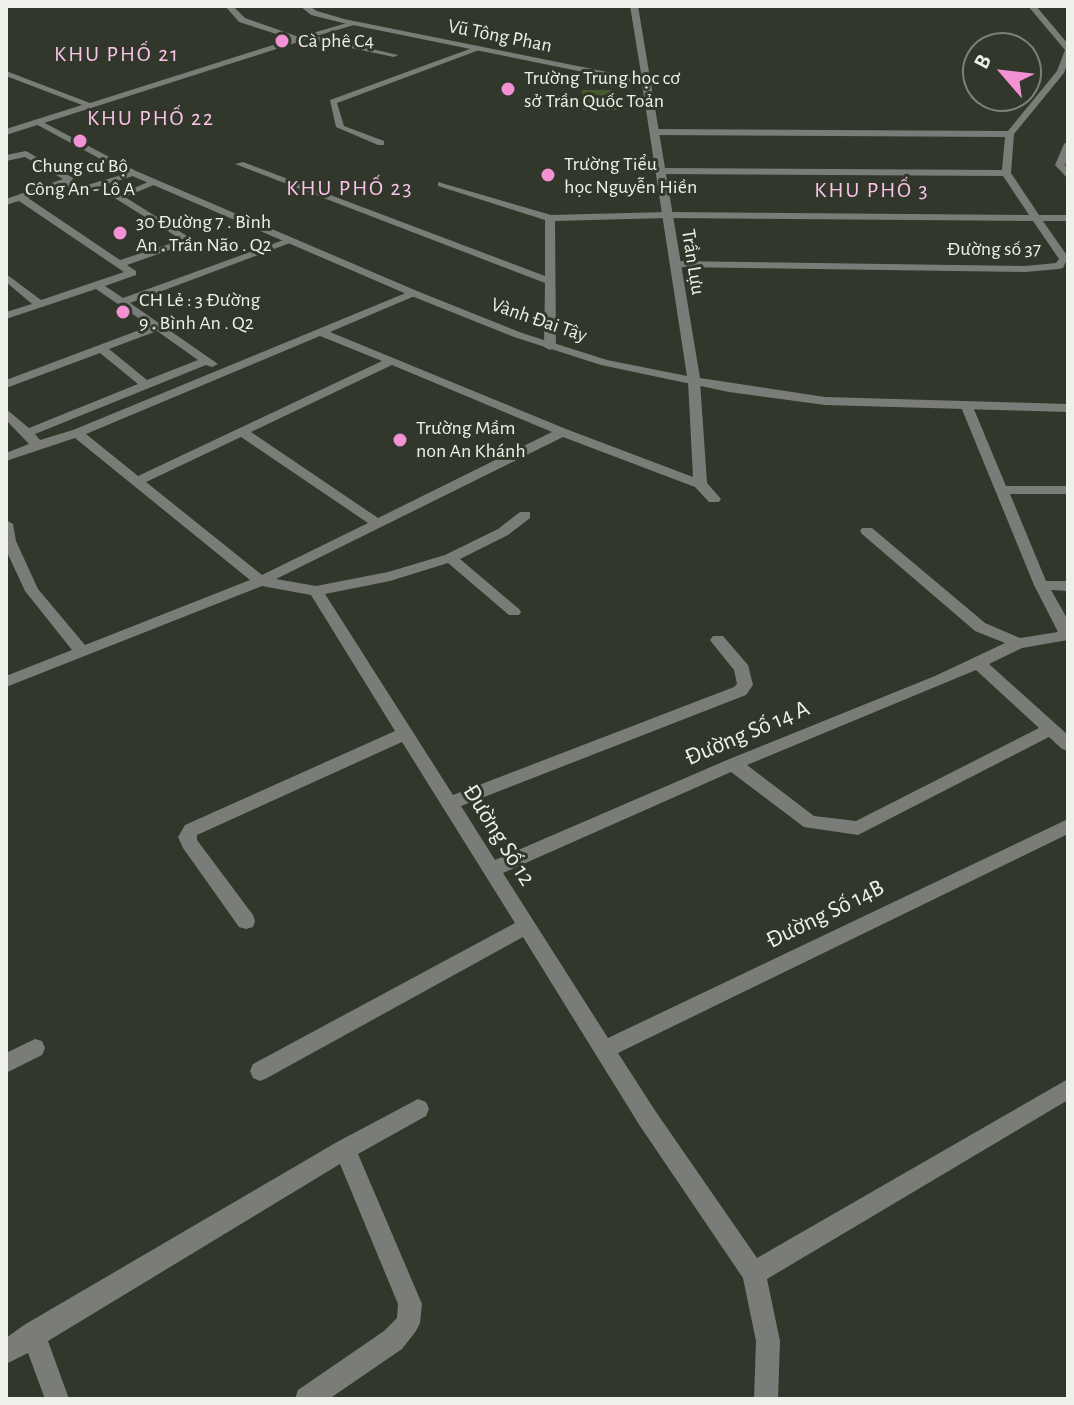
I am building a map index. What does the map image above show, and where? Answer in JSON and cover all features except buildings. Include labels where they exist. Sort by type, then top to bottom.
[{"type":"street","points":[[229,6],[242,20],[303,38],[394,55]]},
{"type":"street","name":"Vũ Tông Phan","points":[[304,6],[314,13],[351,23],[646,82]]},
{"type":"street","name":"Trần Lựu","points":[[634,6],[694,381],[700,484]]},
{"type":"street","points":[[660,171],[1006,173],[1010,134],[1061,71],[1068,50],[1032,6]]},
{"type":"street","points":[[6,132],[351,23]]},
{"type":"street","points":[[381,143],[340,127],[333,102],[478,49]]},
{"type":"street","points":[[177,65],[197,71]]},
{"type":"street","points":[[6,73],[88,105]]},
{"type":"street","points":[[22,79],[33,75]]},
{"type":"street","points":[[127,81],[146,87]]},
{"type":"street","name":"Vành Đai Tây","points":[[36,122],[133,173],[413,293],[550,347],[628,368],[694,381],[825,401],[1068,408]]},
{"type":"street","points":[[654,132],[1010,134]]},
{"type":"street","points":[[1066,171],[1060,165],[1068,144]]},
{"type":"street","points":[[6,158],[26,154],[70,180],[67,183]]},
{"type":"street","points":[[240,164],[551,282]]},
{"type":"street","points":[[6,202],[67,183],[79,190],[133,173]]},
{"type":"street","name":"Đường số 37","points":[[675,264],[1025,269],[1059,266],[1064,259],[1006,173]]},
{"type":"street","points":[[120,264],[190,241],[118,197],[156,182]]},
{"type":"street","points":[[441,184],[550,218],[667,215],[1068,218]]},
{"type":"street","points":[[6,316],[132,273],[22,198]]},
{"type":"street","points":[[550,218],[550,347]]},
{"type":"street","points":[[125,301],[293,240]]},
{"type":"street","points":[[6,277],[40,305]]},
{"type":"street","points":[[99,286],[125,301],[205,361],[226,370]]},
{"type":"street","points":[[6,457],[77,433],[413,293]]},
{"type":"street","points":[[6,384],[158,327]]},
{"type":"street","points":[[319,331],[562,432],[700,484],[714,499]]},
{"type":"street","points":[[101,348],[146,385]]},
{"type":"street","points":[[27,433],[205,361]]},
{"type":"street","points":[[138,481],[392,361]]},
{"type":"street","points":[[867,531],[980,627],[1019,643],[1064,636],[1066,630],[1041,585],[967,407]]},
{"type":"street","points":[[6,413],[37,445]]},
{"type":"street","points":[[242,432],[377,523]]},
{"type":"street","points":[[6,682],[261,581],[562,432]]},
{"type":"street","points":[[77,433],[261,581],[316,591],[390,576],[450,558],[503,532],[525,515]]},
{"type":"street","points":[[1003,490],[1068,490]]},
{"type":"street","points":[[6,524],[9,541],[32,591],[81,651]]},
{"type":"street","points":[[450,558],[514,612]]},
{"type":"street","points":[[1041,585],[1068,586]]},
{"type":"street","name":"Đường Số 12","points":[[316,591],[648,1119],[754,1273],[768,1341],[766,1399]]},
{"type":"street","points":[[451,803],[740,691],[745,685],[742,669],[718,640]]},
{"type":"street","name":"Đường Số 14 A","points":[[493,869],[1019,643]]},
{"type":"street","points":[[978,663],[1068,745]]},
{"type":"street","points":[[733,764],[810,822],[858,828],[1050,730]]},
{"type":"street","points":[[246,921],[189,843],[187,837],[191,830],[406,733]]},
{"type":"street","name":"Đường Số 14B","points":[[605,1049],[1068,826]]},
{"type":"street","points":[[260,1071],[528,925]]},
{"type":"street","points":[[6,1064],[35,1048]]},
{"type":"street","points":[[754,1273],[1068,1089]]},
{"type":"street","points":[[6,1352],[345,1149],[418,1109]]},
{"type":"street","points":[[307,1399],[393,1340],[408,1323],[410,1304],[345,1149]]},
{"type":"street","points":[[33,1334],[57,1399]]},
{"type":"green space","points":[[582,90],[615,90],[617,110],[583,110]]},
{"type":"place","name":"Cà phê C4","points":[[282,41]]},
{"type":"place","name":"Trường Trung học cơ sở Trần Quốc Toản","points":[[508,89]]},
{"type":"place","name":"Chung cư Bộ Công An - Lô A","points":[[80,141]]},
{"type":"place","name":"Trường Tiểu học Nguyễn Hiền","points":[[548,175]]},
{"type":"place","name":"30 Đường 7 . Bình An . Trần Não . Q2","points":[[120,233]]},
{"type":"place","name":"CH Lẻ : 3 Đường 9 . Bình An . Q2","points":[[123,312]]},
{"type":"place","name":"Trường Mầm non An Khánh","points":[[400,440]]},
{"type":"district","name":"KHU PHỐ 21","points":[[117,54]]},
{"type":"district","name":"KHU PHỐ 22","points":[[151,118]]},
{"type":"district","name":"KHU PHỐ 23","points":[[350,188]]},
{"type":"district","name":"KHU PHỐ 3","points":[[872,190]]}]
